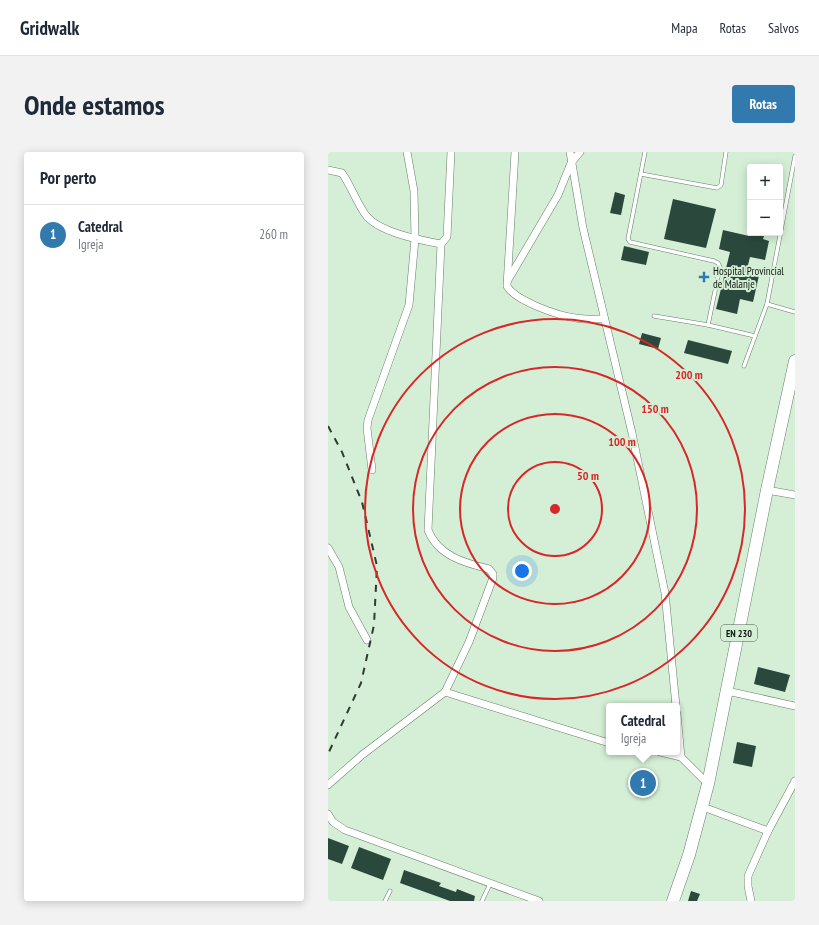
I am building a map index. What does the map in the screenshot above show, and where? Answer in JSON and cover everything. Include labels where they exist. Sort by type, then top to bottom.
[{"type":"main road","name":"EN 230","points":[[673,901],[689,856],[703,807],[767,490],[795,361]]},
{"type":"street","points":[[372,470],[367,428],[368,420],[409,304],[414,239],[414,191],[407,152]]},
{"type":"street","points":[[328,785],[362,755],[445,692],[469,642],[493,578],[493,574],[489,569],[454,559],[430,535],[428,530],[441,244],[447,237],[451,152]]},
{"type":"street","points":[[515,152],[507,286],[510,292],[531,304],[574,318],[604,319]]},
{"type":"street","points":[[570,152],[582,228],[632,433],[665,592],[676,703]]},
{"type":"street","points":[[508,281],[558,195],[571,163],[580,152]]},
{"type":"street","points":[[328,170],[342,173],[366,215],[375,224],[414,239],[441,244]]},
{"type":"street","points":[[767,490],[795,495]]},
{"type":"street","points":[[328,548],[339,567],[349,607],[367,640]]},
{"type":"street","points":[[727,691],[795,706]]},
{"type":"street","points":[[445,692],[606,742]]},
{"type":"street","points":[[680,746],[681,757]]},
{"type":"street","points":[[673,755],[681,757],[708,784]]},
{"type":"street","points":[[751,901],[748,876],[768,831],[795,781]]},
{"type":"street","points":[[703,807],[768,831]]},
{"type":"street","points":[[328,814],[333,822],[345,830],[539,901]]},
{"type":"lane","points":[[645,152],[628,239],[630,242],[718,263],[720,267],[708,325]]},
{"type":"lane","points":[[640,174],[717,188],[721,185],[726,152]]},
{"type":"lane","points":[[744,366],[767,304],[795,156]]},
{"type":"lane","points":[[767,304],[795,312]]},
{"type":"lane","points":[[654,316],[708,325],[755,336]]},
{"type":"lane","points":[[482,901],[490,884]]},
{"type":"lane","points":[[385,901],[390,891]]},
{"type":"building","points":[[615,192],[625,195],[621,215],[610,213]]},
{"type":"building","points":[[673,199],[716,209],[706,248],[664,239]]},
{"type":"building","points":[[723,230],[747,236],[764,236],[763,239],[769,241],[765,260],[750,257],[747,269],[760,271],[753,302],[740,299],[737,314],[716,309],[730,252],[719,249]]},
{"type":"building","points":[[624,246],[649,252],[646,265],[621,260]]},
{"type":"building","points":[[642,333],[661,338],[658,349],[639,344]]},
{"type":"building","points":[[688,340],[732,351],[728,364],[684,353]]},
{"type":"building","points":[[758,667],[790,675],[785,692],[754,684]]},
{"type":"building","points":[[737,742],[756,746],[752,767],[733,763]]},
{"type":"building","points":[[328,838],[349,846],[342,864],[328,859]]},
{"type":"building","points":[[359,847],[391,859],[383,880],[351,868]]},
{"type":"building","points":[[404,870],[441,883],[439,886],[456,892],[457,889],[475,896],[474,901],[450,901],[400,883]]},
{"type":"building","points":[[691,891],[700,894],[697,901],[688,901]]},
{"type":"railway","points":[[328,426],[342,452],[362,502],[377,566],[374,625],[361,683],[328,754]]},
{"type":"place","name":"Hospital Provincial de Malanje","points":[[704,277]]},
{"type":"place","name":"Catedral","points":[[643,783]]}]
